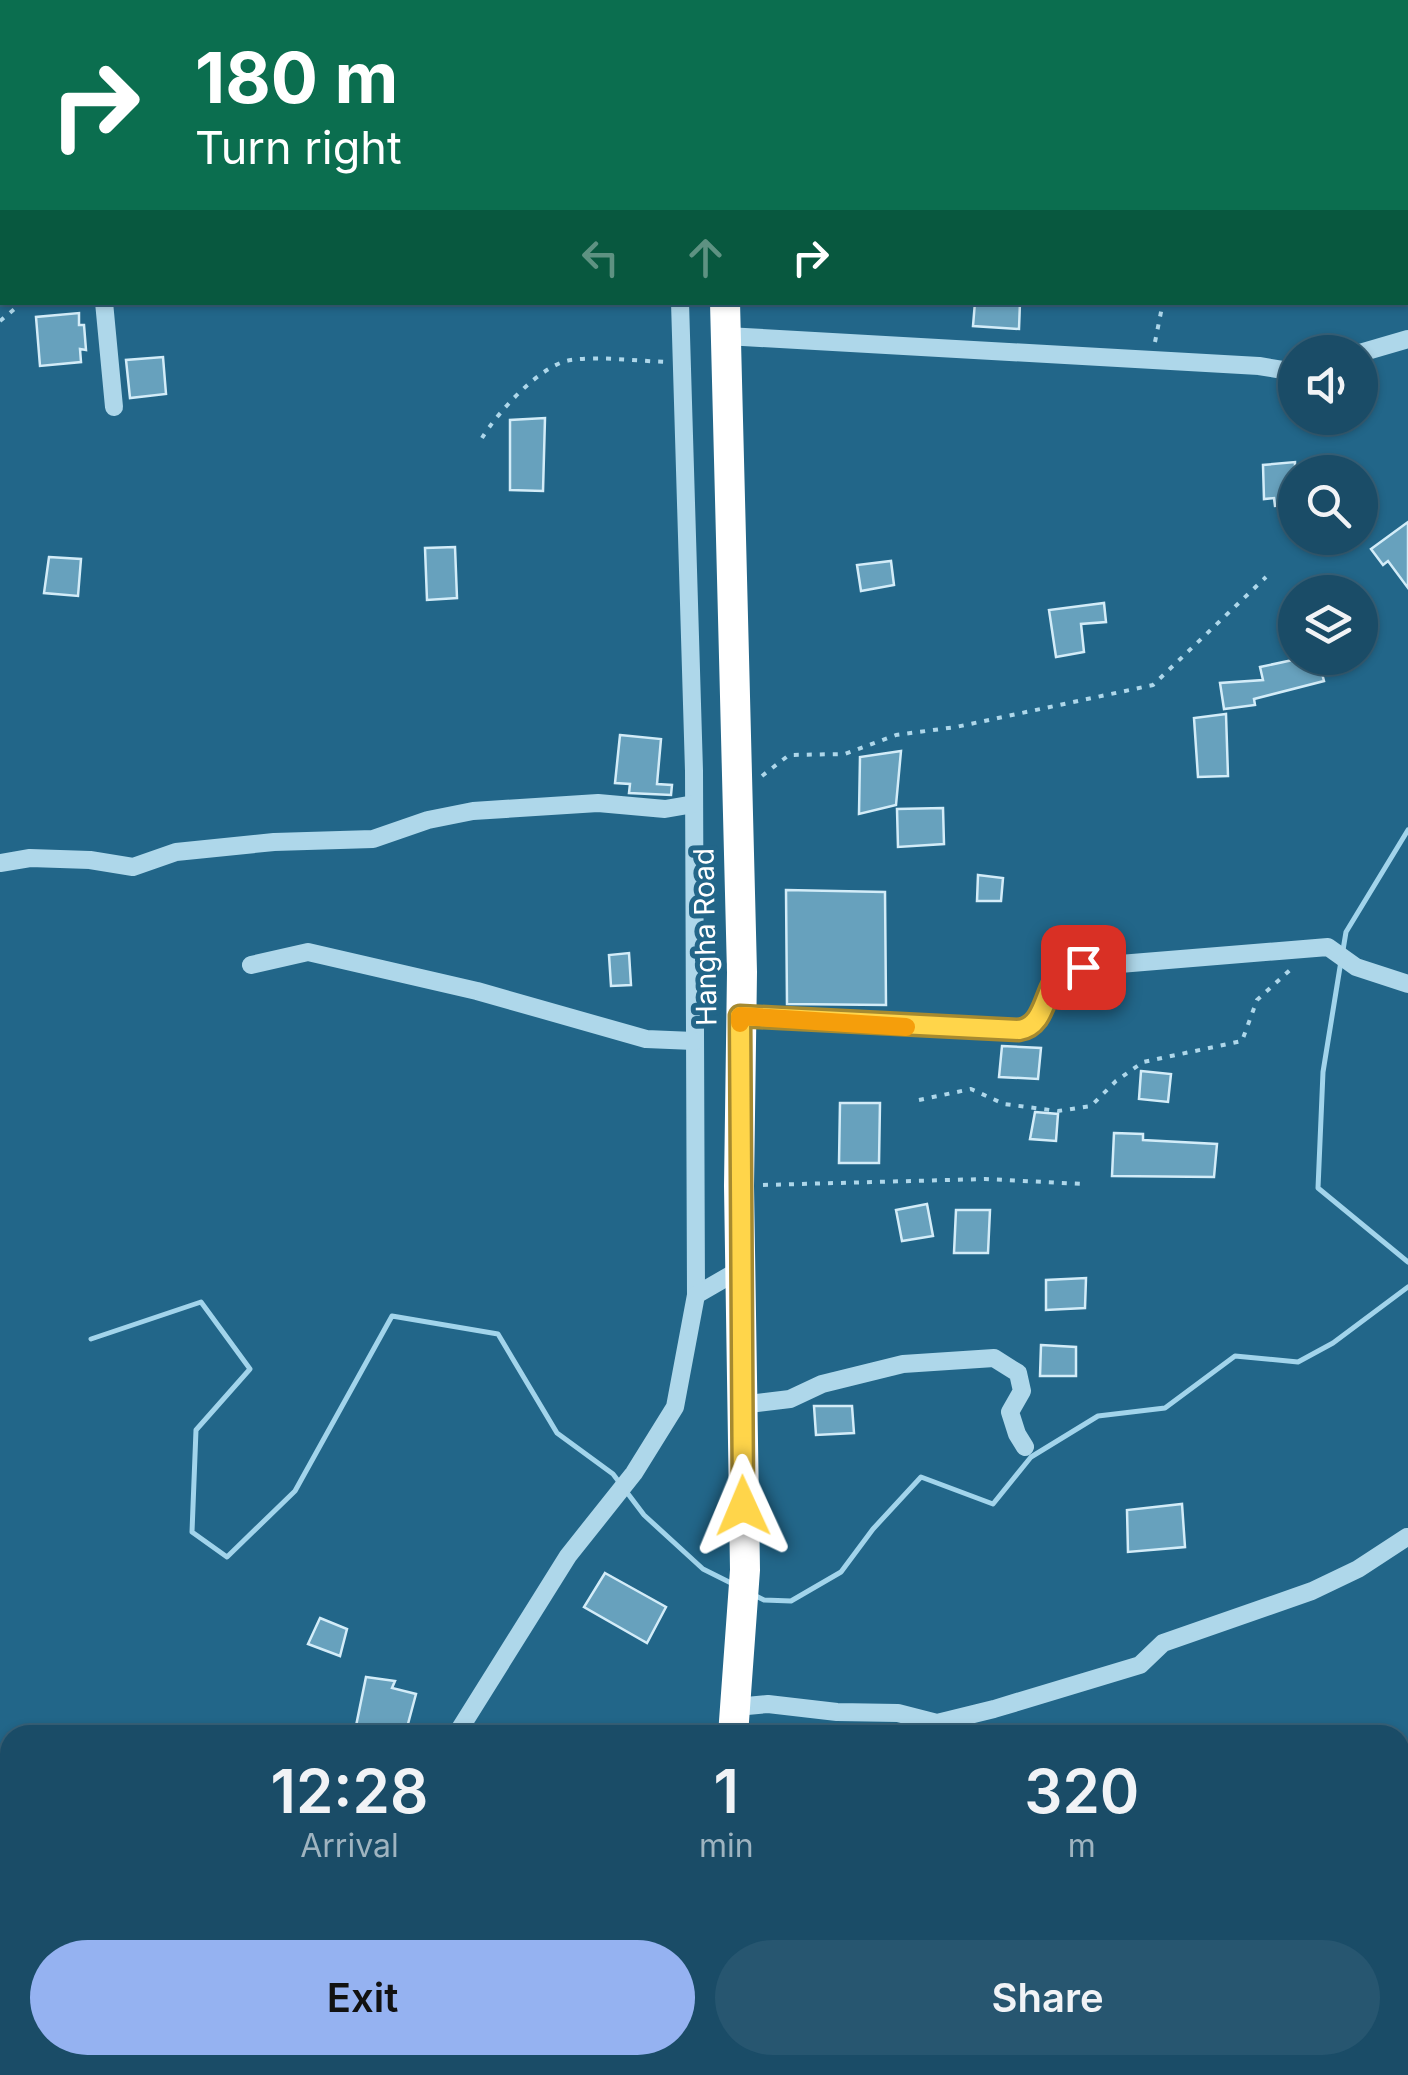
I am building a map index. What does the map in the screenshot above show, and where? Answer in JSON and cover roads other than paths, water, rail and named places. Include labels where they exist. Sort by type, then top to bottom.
[{"type":"highway","name":"Hangha Road","points":[[725,305],[742,972],[739,1186],[745,1570],[735,1721]]},
{"type":"street","points":[[104,305],[114,407]]},
{"type":"street","points":[[462,1725],[568,1556],[634,1472],[675,1408],[696,1295],[694,804],[680,305]]},
{"type":"street","points":[[726,336],[1278,369]]},
{"type":"street","points":[[1378,348],[1408,339]]},
{"type":"street","points":[[0,862],[70,859],[133,867],[176,852],[274,842],[373,839],[428,820],[473,812],[598,803],[665,809],[694,804]]},
{"type":"street","points":[[740,1016],[1028,1029],[1037,1021],[1053,980],[1064,972],[1083,967],[1328,947],[1356,967],[1408,984]]},
{"type":"street","points":[[252,965],[308,952],[477,991],[646,1039],[694,1041]]},
{"type":"street","points":[[696,1295],[741,1269]]},
{"type":"street","points":[[741,1405],[790,1399],[822,1384],[903,1364],[994,1358],[1018,1372],[1022,1391],[1010,1412],[1025,1448]]},
{"type":"street","points":[[735,1721],[768,1704],[836,1712],[898,1713],[937,1723],[994,1709],[1140,1665],[1162,1643],[1312,1591],[1358,1568],[1406,1536]]},
{"type":"waterway","points":[[1343,950],[1346,932],[1408,830]]},
{"type":"waterway","points":[[1341,961],[1323,1072],[1318,1188],[1408,1262]]},
{"type":"waterway","points":[[754,1595],[764,1600],[791,1601],[841,1572],[873,1529],[921,1477],[993,1504],[1031,1457],[1098,1416],[1165,1408],[1235,1356],[1298,1362],[1333,1343],[1408,1287]]},
{"type":"waterway","points":[[91,1339],[201,1302],[250,1369],[196,1430],[192,1532],[227,1557],[295,1491],[392,1316],[498,1334],[557,1433],[613,1474],[644,1515],[703,1569],[731,1583]]}]
